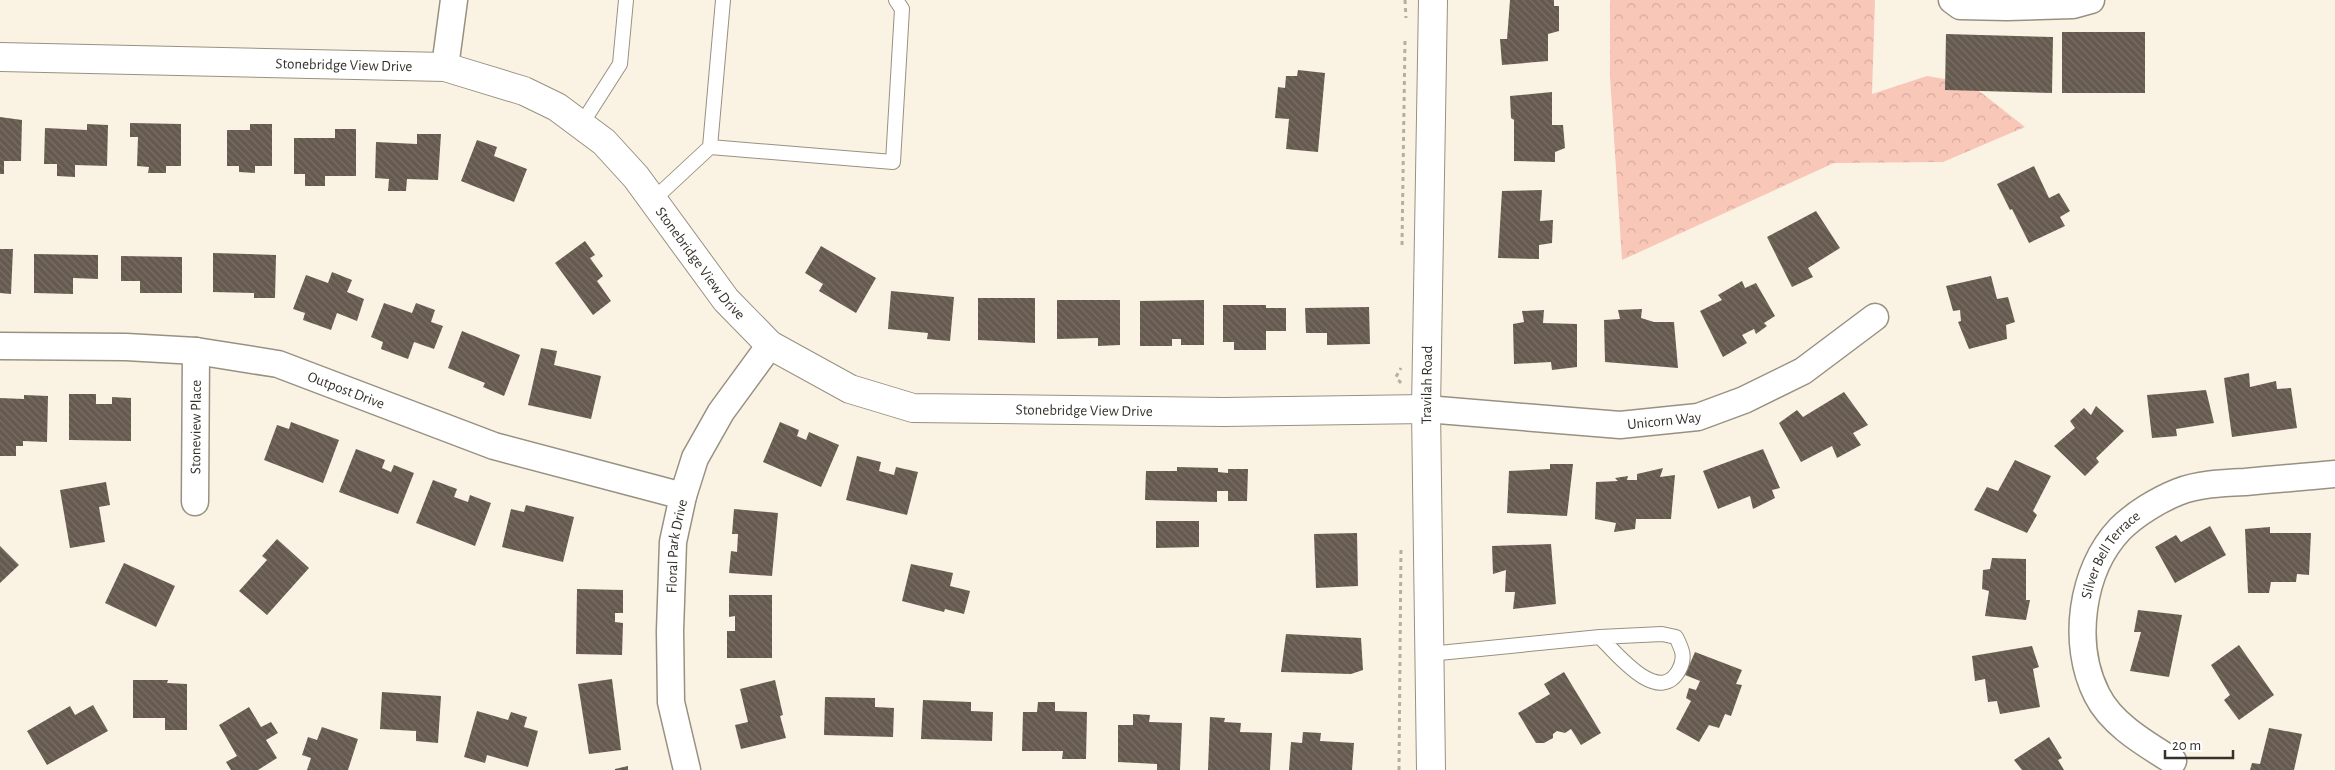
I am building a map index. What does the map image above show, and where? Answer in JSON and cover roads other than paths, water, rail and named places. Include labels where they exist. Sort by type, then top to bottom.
[{"type":"street","points":[[445,67],[454,0]]},
{"type":"street","name":"Travilah Road","points":[[1431,770],[1426,409],[1434,0]]},
{"type":"street","points":[[1952,0],[1960,6],[2072,5],[2091,0]]},
{"type":"street","name":"Stonebridge View Drive","points":[[0,57],[445,67],[524,91],[557,107],[604,142],[636,177],[726,300],[770,345],[850,389],[913,408],[1224,412],[1426,409]]},
{"type":"street","name":"Unicorn Way","points":[[1426,409],[1620,425],[1698,417],[1744,400],[1803,370],[1875,317]]},
{"type":"street","name":"Floral Park Drive","points":[[687,770],[671,693],[673,542],[683,496],[696,458],[721,412],[770,345]]},
{"type":"street","name":"Outpost Drive","points":[[0,346],[126,347],[196,351],[278,364],[494,446],[683,496]]},
{"type":"street","name":"Stoneview Place","points":[[195,502],[196,351]]},
{"type":"street","name":"Silver Bell Terrace","points":[[2173,761],[2137,738],[2115,719],[2097,696],[2087,672],[2083,639],[2083,612],[2100,556],[2121,528],[2151,506],[2179,492],[2208,484],[2335,474]]},
{"type":"lane","points":[[581,125],[620,64],[626,0]]},
{"type":"lane","points":[[653,200],[710,147],[723,0]]},
{"type":"lane","points":[[710,147],[893,162],[902,9],[896,0]]},
{"type":"lane","points":[[1430,654],[1600,637],[1662,634],[1676,637],[1682,647],[1684,661],[1677,674],[1664,682],[1651,682],[1639,674],[1600,637]]}]
